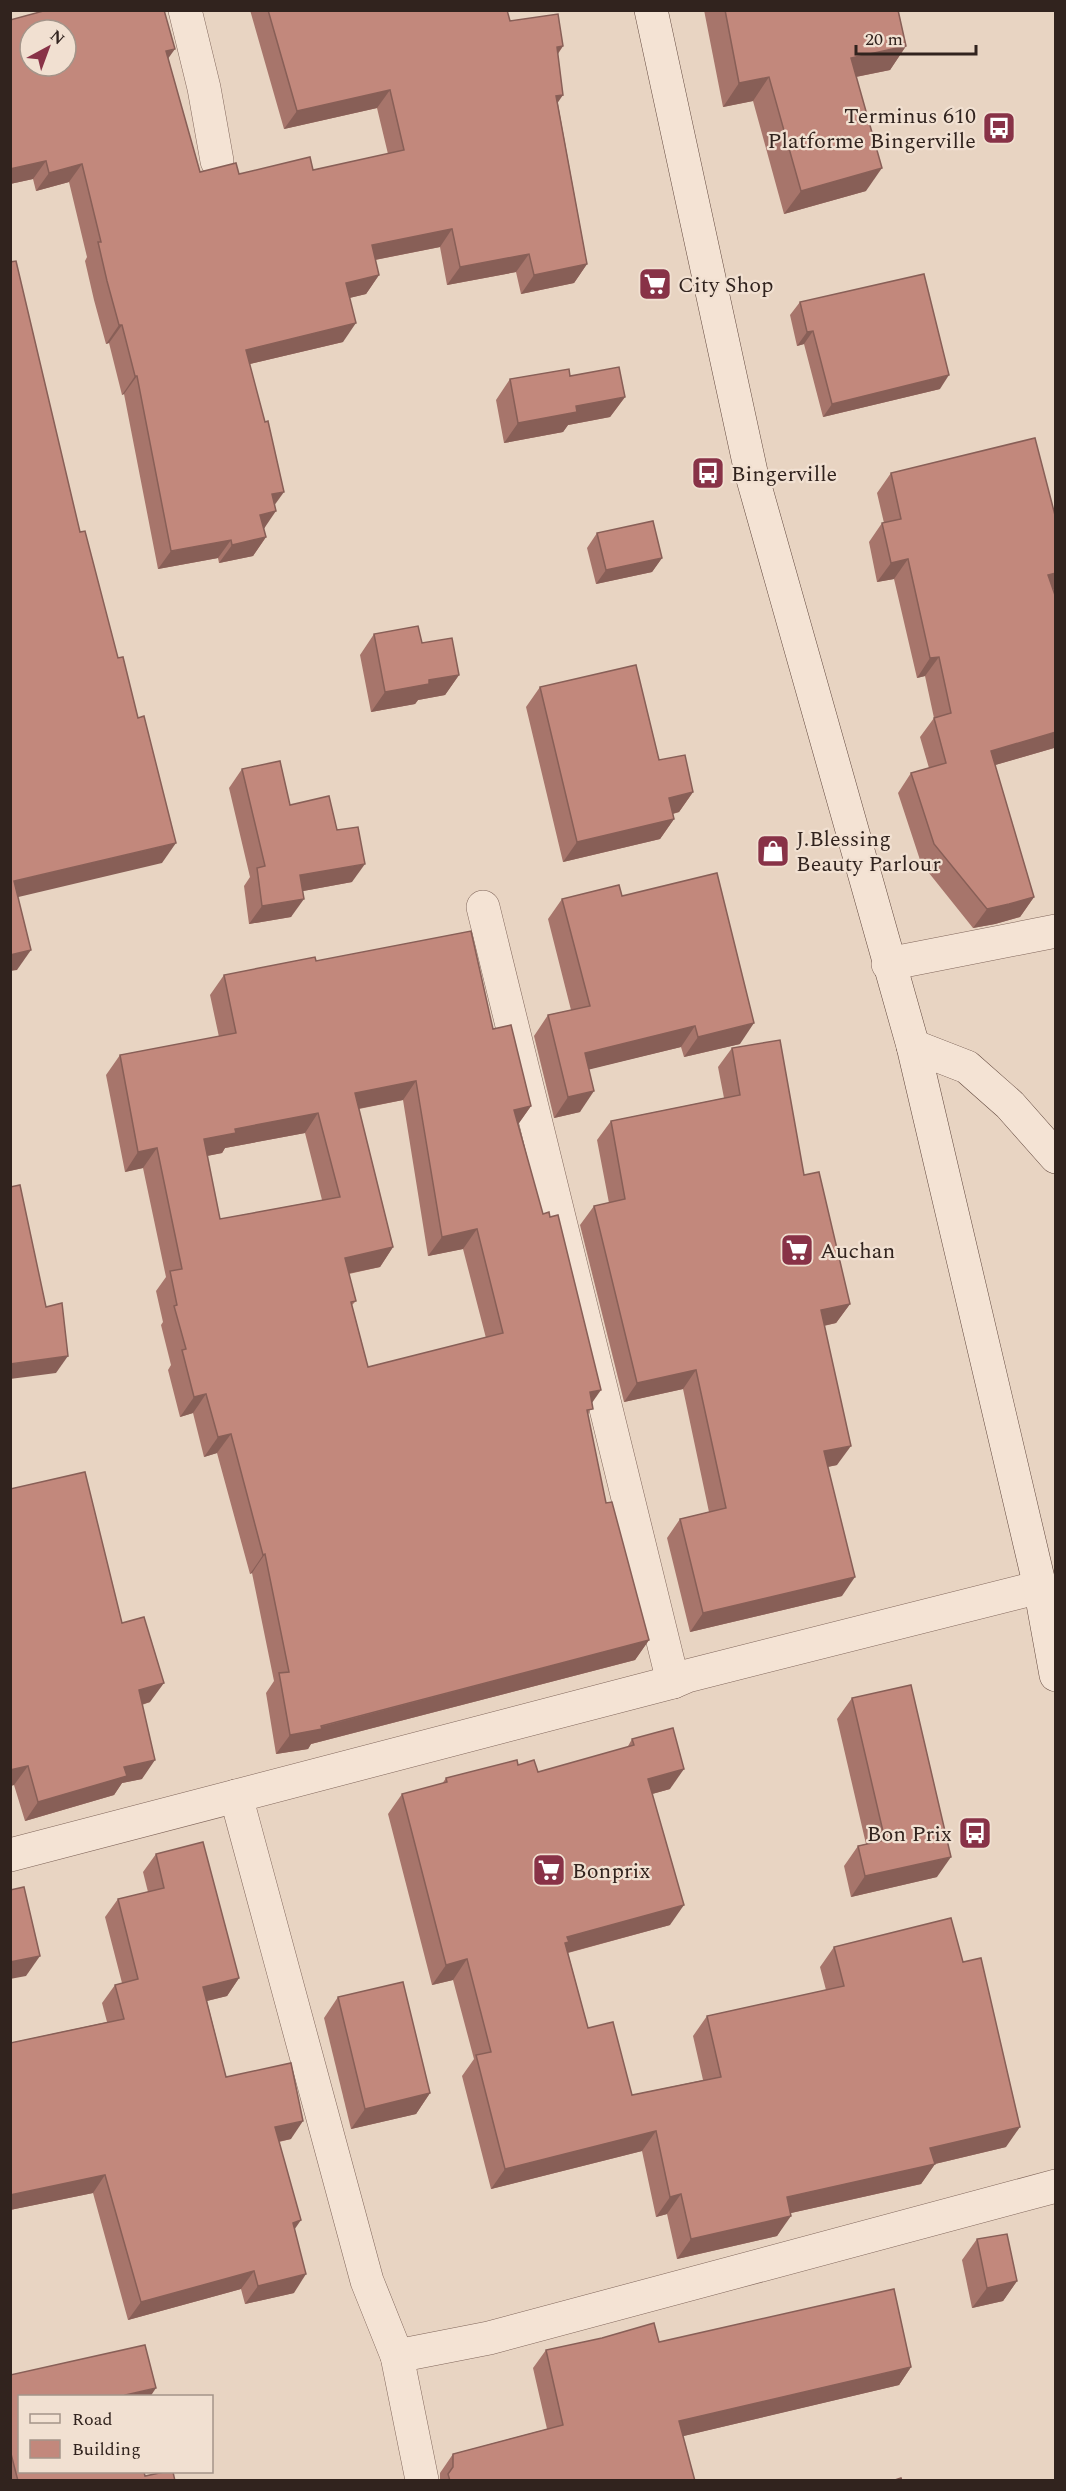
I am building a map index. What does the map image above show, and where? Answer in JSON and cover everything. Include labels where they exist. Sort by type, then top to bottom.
[{"type":"street","points":[[185,10],[204,88],[217,161]]},
{"type":"street","points":[[651,10],[751,472],[913,1046],[1040,1587],[1056,1675]]},
{"type":"street","points":[[483,907],[673,1682]]},
{"type":"street","points":[[888,964],[1056,931]]},
{"type":"street","points":[[913,1046],[966,1067],[1010,1105],[1056,1157]]},
{"type":"street","points":[[10,1855],[673,1682],[687,1676],[1040,1587]]},
{"type":"street","points":[[236,1796],[367,2282],[397,2356],[422,2481]]},
{"type":"street","points":[[397,2356],[489,2338],[1056,2187]]},
{"type":"building","points":[[47,10],[164,10],[175,49],[166,51],[200,172],[236,163],[239,174],[310,157],[313,170],[404,150],[390,90],[297,111],[268,10],[507,10],[510,21],[558,14],[563,46],[557,47],[563,95],[556,96],[587,264],[534,275],[529,254],[460,267],[452,229],[372,245],[379,275],[346,283],[356,323],[246,350],[265,422],[268,421],[284,492],[272,494],[276,511],[260,515],[266,537],[232,545],[231,540],[171,551],[137,376],[135,376],[122,325],[119,325],[107,281],[98,242],[101,242],[82,164],[49,173],[46,161],[10,169],[10,20]]},
{"type":"building","points":[[725,10],[898,10],[906,46],[851,58],[882,168],[801,191],[769,77],[739,83]]},
{"type":"building","points":[[16,261],[80,532],[85,531],[118,658],[123,657],[138,718],[144,716],[176,843],[14,881],[31,950],[10,955],[10,262]]},
{"type":"building","points":[[924,274],[949,375],[832,404],[813,331],[807,332],[800,302]]},
{"type":"building","points":[[619,367],[625,397],[576,406],[577,412],[518,423],[510,379],[569,369],[570,376]]},
{"type":"building","points":[[1035,438],[1056,519],[1056,573],[1048,575],[1056,598],[1056,732],[991,751],[1034,897],[987,909],[934,844],[911,773],[946,763],[934,718],[951,713],[939,657],[930,658],[908,559],[891,563],[882,523],[901,519],[891,473]]},
{"type":"building","points":[[653,521],[662,558],[606,570],[597,533]]},
{"type":"building","points":[[418,626],[422,643],[452,638],[459,675],[429,680],[429,684],[385,692],[374,634]]},
{"type":"building","points":[[636,665],[659,760],[685,755],[693,792],[669,798],[674,819],[577,842],[540,687]]},
{"type":"building","points":[[280,761],[290,805],[329,796],[337,830],[358,827],[365,864],[300,875],[304,899],[262,906],[257,868],[265,866],[242,769]]},
{"type":"building","points":[[717,873],[754,1023],[698,1037],[695,1026],[585,1053],[594,1091],[568,1097],[548,1015],[590,1006],[562,899],[619,885],[622,896]]},
{"type":"building","points":[[471,931],[493,1029],[511,1025],[531,1106],[514,1110],[543,1214],[549,1212],[550,1217],[558,1215],[601,1390],[590,1392],[593,1409],[587,1410],[606,1503],[612,1502],[649,1640],[321,1726],[322,1729],[290,1735],[279,1673],[289,1672],[265,1554],[263,1555],[231,1434],[218,1437],[206,1394],[194,1397],[182,1350],[186,1349],[174,1306],[177,1305],[170,1271],[182,1269],[157,1148],[138,1152],[120,1055],[236,1033],[224,975],[315,957],[316,961]],"holes":[[[416,1081],[442,1237],[477,1229],[503,1333],[368,1367],[351,1302],[356,1301],[345,1258],[393,1247],[355,1093]],[[318,1113],[340,1197],[220,1219],[204,1139],[236,1133],[235,1129]]]},
{"type":"building","points":[[780,1040],[804,1175],[819,1172],[850,1304],[821,1310],[851,1446],[824,1451],[855,1577],[703,1613],[680,1519],[726,1508],[696,1370],[637,1383],[594,1206],[625,1199],[611,1121],[740,1095],[732,1048]]},
{"type":"building","points":[[20,1185],[46,1307],[62,1303],[68,1356],[10,1364],[10,1187]]},
{"type":"building","points":[[85,1472],[122,1623],[144,1617],[164,1683],[139,1690],[155,1760],[124,1767],[127,1776],[38,1802],[28,1766],[10,1770],[10,1489]]},
{"type":"building","points":[[911,1685],[951,1857],[865,1876],[858,1846],[885,1840],[852,1698]]},
{"type":"building","points":[[673,1728],[684,1769],[648,1779],[684,1905],[567,1937],[569,1942],[565,1943],[588,2028],[613,2022],[632,2095],[721,2077],[707,2016],[844,1986],[834,1947],[951,1918],[963,1962],[981,1958],[1020,2127],[930,2148],[935,2164],[787,2197],[791,2216],[691,2239],[681,2194],[670,2197],[656,2131],[505,2169],[476,2055],[491,2052],[467,1959],[446,1965],[402,1794],[447,1782],[446,1778],[517,1760],[518,1765],[534,1760],[538,1772],[634,1745],[632,1739]]},
{"type":"building","points":[[203,1842],[239,1978],[203,1987],[226,2077],[291,2063],[303,2121],[275,2127],[301,2220],[293,2223],[306,2274],[258,2286],[254,2271],[141,2302],[105,2175],[10,2195],[10,2043],[124,2019],[115,1985],[138,1979],[118,1899],[164,1888],[156,1854]]},
{"type":"building","points":[[24,1887],[40,1956],[10,1962],[10,1890]]},
{"type":"building","points":[[403,1982],[430,2093],[365,2109],[338,1997]]},
{"type":"building","points":[[1007,2234],[1017,2281],[987,2288],[977,2239]]},
{"type":"building","points":[[894,2289],[911,2367],[679,2421],[695,2481],[450,2481],[448,2474],[453,2467],[453,2454],[563,2425],[546,2350],[602,2338],[654,2323],[659,2342]]},
{"type":"building","points":[[145,2345],[156,2388],[125,2395],[18,2395],[18,2473],[144,2473],[145,2476],[173,2473],[175,2481],[18,2481],[10,2450],[10,2375]]},
{"type":"place","name":"Terminus 610 Platforme Bingerville","points":[[999,128]]},
{"type":"place","name":"City Shop","points":[[655,284]]},
{"type":"place","name":"Bingerville","points":[[708,473]]},
{"type":"place","name":"J.Blessing Beauty Parlour","points":[[773,851]]},
{"type":"place","name":"Auchan","points":[[797,1250]]},
{"type":"place","name":"Bon Prix","points":[[975,1833]]},
{"type":"place","name":"Bonprix","points":[[549,1870]]}]
